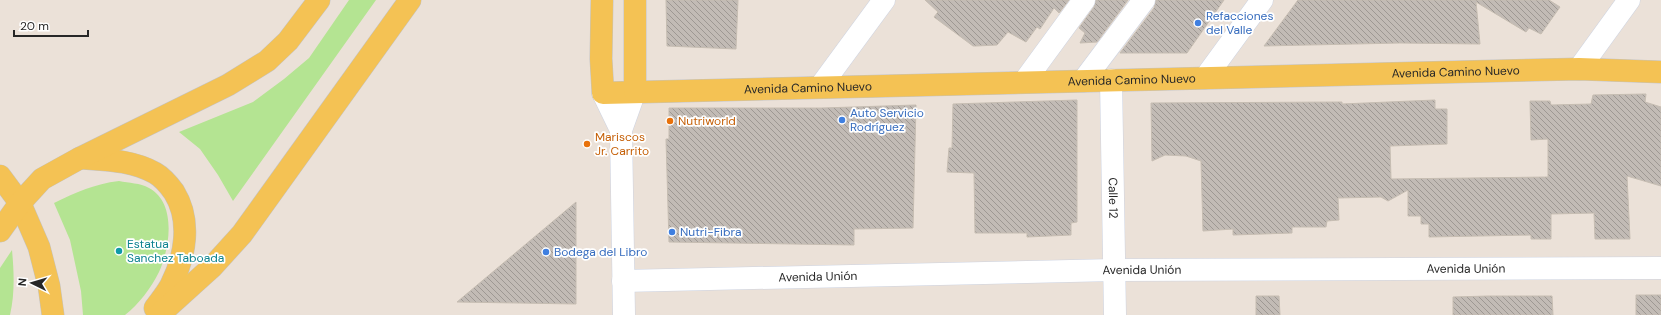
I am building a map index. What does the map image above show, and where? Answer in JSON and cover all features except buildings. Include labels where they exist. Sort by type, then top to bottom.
[{"type":"main road","points":[[0,231],[20,203],[42,179],[80,158],[228,85],[267,61],[288,41],[319,0]]},
{"type":"main road","points":[[159,315],[212,267],[242,234],[410,0]]},
{"type":"main road","points":[[602,0],[601,59],[603,93]]},
{"type":"main road","points":[[635,0],[636,91]]},
{"type":"main road","name":"Avenida Camino Nuevo","points":[[603,93],[1579,69],[1661,72]]},
{"type":"main road","points":[[80,158],[116,161],[136,165],[156,173],[170,186],[179,201],[186,224],[183,255],[171,286],[149,315]]},
{"type":"main road","points":[[0,176],[20,203],[39,247],[49,286],[53,315]]},
{"type":"main road","points":[[39,315],[49,286]]},
{"type":"street","points":[[820,87],[884,0]]},
{"type":"street","points":[[1024,82],[1084,0]]},
{"type":"street","points":[[1083,81],[1144,0]]},
{"type":"street","points":[[1205,78],[1262,0]]},
{"type":"street","points":[[1579,69],[1629,0]]},
{"type":"street","name":"Calle 12","points":[[1112,80],[1114,315]]},
{"type":"street","points":[[624,315],[621,130],[636,91]]},
{"type":"street","points":[[603,93],[621,130]]},
{"type":"street","name":"Avenida Unión","points":[[623,281],[1114,270],[1661,268]]},
{"type":"green space","points":[[349,0],[376,0],[233,201],[218,175],[200,149],[179,132],[253,102],[284,79],[309,58]]},
{"type":"green space","points":[[119,181],[146,186],[158,195],[164,204],[169,227],[166,251],[159,272],[152,284],[140,301],[125,315],[83,315],[81,291],[70,240],[54,203],[86,189]]},
{"type":"green space","points":[[12,250],[14,282],[12,307],[10,315],[0,315],[0,268]]},
{"type":"place","name":"Refacciones del Valle","points":[[1198,23]]},
{"type":"place","name":"Auto Servicio Rodríguez","points":[[842,120]]},
{"type":"place","name":"Nutriworld","points":[[670,121]]},
{"type":"place","name":"Mariscos Jr. Carrito","points":[[587,144]]},
{"type":"place","name":"Nutri-Fibra","points":[[672,232]]},
{"type":"place","name":"Estatua Sanchez Taboada","points":[[119,251]]},
{"type":"place","name":"Bodega del Libro","points":[[546,252]]}]
